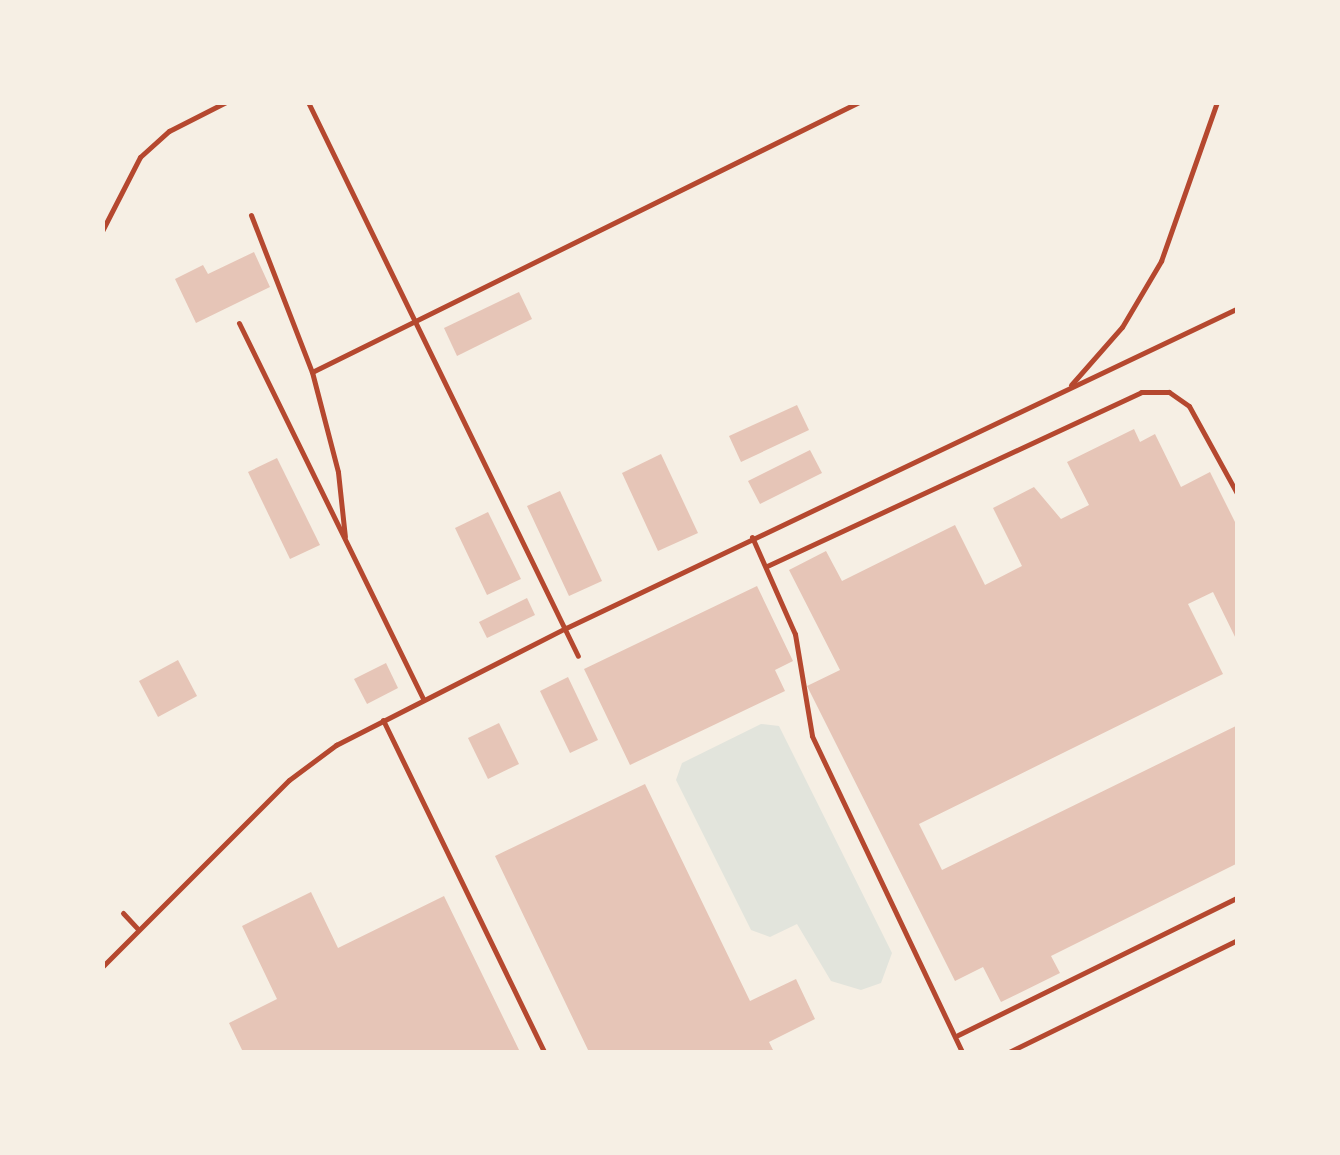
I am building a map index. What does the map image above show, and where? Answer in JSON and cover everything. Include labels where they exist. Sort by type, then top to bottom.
[{"type":"lane","points":[[102,231],[140,156],[169,132],[226,102]]},
{"type":"lane","points":[[308,102],[578,656]]},
{"type":"lane","points":[[312,372],[859,102]]},
{"type":"lane","points":[[1064,391],[1113,339],[1160,261],[1217,102]]},
{"type":"lane","points":[[250,215],[312,372],[338,472],[345,540]]},
{"type":"lane","points":[[102,967],[312,761],[423,699],[752,537],[1238,308]]},
{"type":"lane","points":[[239,323],[423,699]]},
{"type":"lane","points":[[767,566],[1151,390],[1169,392],[1189,406],[1238,494]]},
{"type":"lane","points":[[752,537],[794,634],[812,736],[958,1036],[962,1052]]},
{"type":"lane","points":[[383,720],[544,1052]]},
{"type":"lane","points":[[958,1036],[1238,897]]},
{"type":"lane","points":[[123,913],[139,930]]},
{"type":"lane","points":[[1010,1052],[1238,940]]},
{"type":"shaded area","points":[[761,724],[779,726],[892,953],[881,983],[861,990],[831,981],[797,924],[770,937],[751,930],[676,780],[682,763]]},
{"type":"building","points":[[254,252],[270,287],[196,323],[175,279],[203,265],[208,274]]},
{"type":"building","points":[[519,292],[532,319],[457,356],[444,328]]},
{"type":"building","points":[[797,405],[809,430],[741,462],[729,436]]},
{"type":"building","points":[[1134,429],[1140,442],[1155,434],[1181,487],[1210,472],[1238,528],[1238,643],[1213,592],[1188,604],[1223,674],[919,824],[942,870],[1238,725],[1238,863],[1051,956],[1060,973],[1001,1002],[983,967],[955,981],[807,686],[840,670],[789,570],[826,551],[842,581],[955,525],[985,585],[1022,566],[993,508],[1034,487],[1061,519],[1089,505],[1067,462]]},
{"type":"building","points":[[810,450],[822,473],[760,504],[748,481]]},
{"type":"building","points":[[661,454],[698,533],[658,551],[622,473]]},
{"type":"building","points":[[277,458],[320,545],[290,559],[248,472]]},
{"type":"building","points":[[560,491],[602,581],[569,596],[527,506]]},
{"type":"building","points":[[488,512],[521,579],[487,595],[455,528]]},
{"type":"building","points":[[757,586],[793,661],[775,670],[785,691],[630,765],[584,669]]},
{"type":"building","points":[[527,598],[535,615],[487,638],[479,622]]},
{"type":"building","points":[[178,660],[197,696],[158,717],[139,681]]},
{"type":"building","points":[[386,663],[398,688],[367,704],[354,679]]},
{"type":"building","points":[[568,677],[598,740],[570,753],[540,691]]},
{"type":"building","points":[[499,723],[519,764],[488,779],[468,738]]},
{"type":"building","points":[[645,784],[750,1001],[796,979],[815,1019],[769,1042],[774,1052],[589,1052],[495,856]]},
{"type":"building","points":[[311,892],[338,948],[444,896],[520,1052],[243,1052],[229,1023],[277,999],[242,926]]}]
